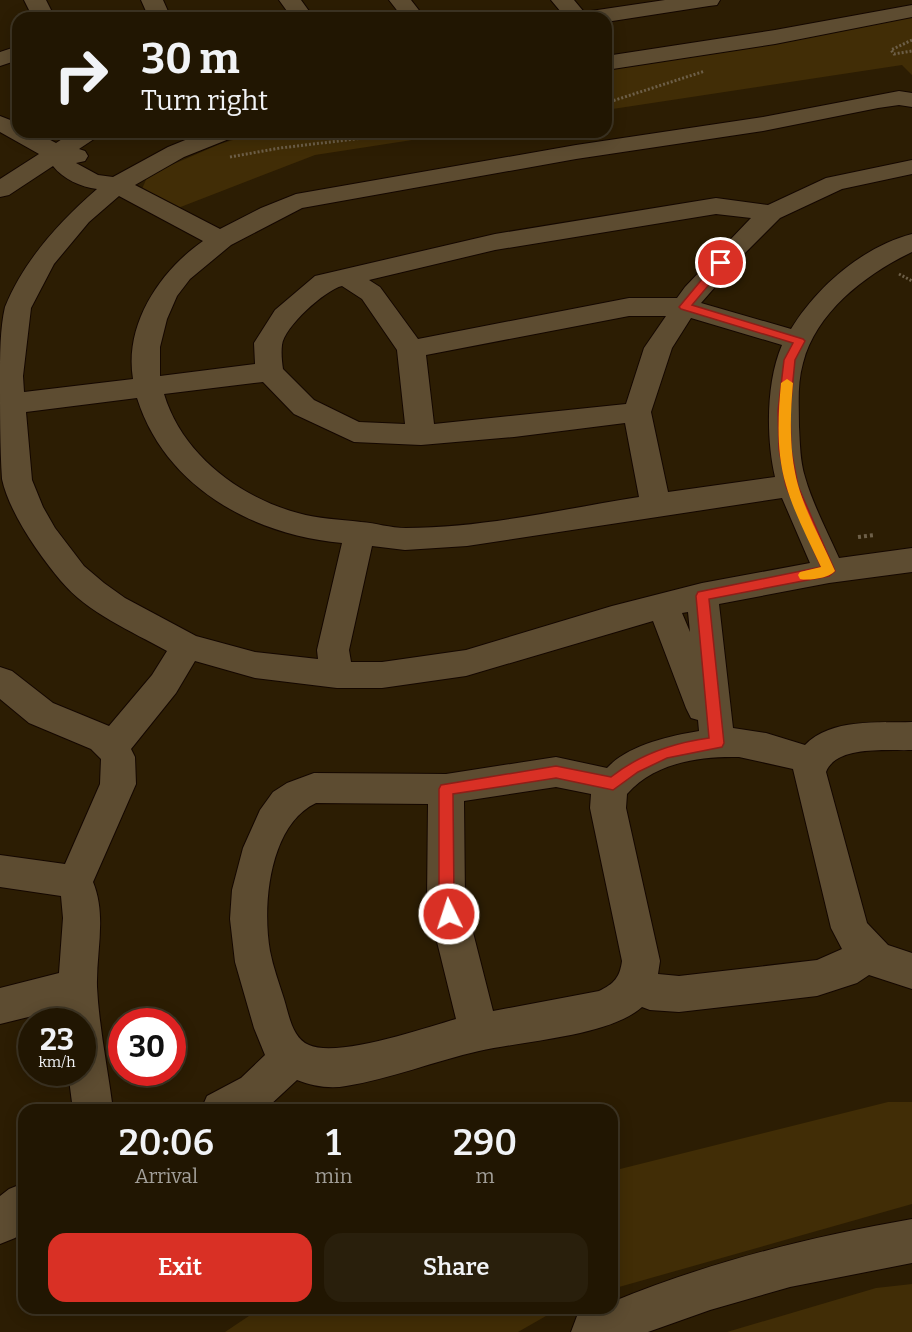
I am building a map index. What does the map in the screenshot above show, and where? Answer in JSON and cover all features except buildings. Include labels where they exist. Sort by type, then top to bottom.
[{"type":"street","points":[[400,0],[409,12]]},
{"type":"street","points":[[562,0],[573,12]]},
{"type":"street","points":[[612,14],[680,2],[709,0]]},
{"type":"street","points":[[612,58],[776,37],[912,11]]},
{"type":"street","points":[[792,486],[726,493],[476,534],[403,539],[316,529],[263,513],[233,497],[190,466],[161,426],[147,386],[146,348],[154,314],[166,292],[181,272],[219,240],[257,219],[296,202],[576,152],[764,124],[878,101],[899,98],[912,100]]},
{"type":"street","points":[[28,138],[56,153],[67,168],[91,181],[117,185],[219,240]]},
{"type":"street","points":[[0,190],[80,138]]},
{"type":"street","points":[[211,138],[176,152],[117,185],[80,217],[43,261],[18,308],[9,376],[7,414],[17,480],[28,507],[54,550],[74,574],[93,592],[136,620],[187,646],[255,665],[337,675],[382,675],[466,663],[702,596],[829,571],[912,560]]},
{"type":"street","points":[[656,504],[637,412],[658,348],[694,293],[771,213],[835,183],[912,167]]},
{"type":"street","points":[[637,412],[514,427],[421,435],[354,432],[304,407],[269,372],[268,343],[285,316],[324,282],[495,242],[716,206],[771,213]]},
{"type":"street","points":[[829,571],[792,486],[785,449],[784,411],[790,360],[813,314],[848,279],[895,249],[912,242]]},
{"type":"street","points":[[347,277],[371,293],[411,349],[421,435]]},
{"type":"street","points":[[411,349],[629,307],[685,307],[799,341]]},
{"type":"street","points":[[7,414],[147,386],[269,372]]},
{"type":"street","points":[[337,675],[333,650],[360,533]]},
{"type":"street","points":[[702,596],[717,743]]},
{"type":"street","points":[[663,606],[717,743]]},
{"type":"street","points":[[112,747],[164,684],[187,646]]},
{"type":"street","points":[[0,680],[41,713],[103,739],[112,747],[118,758],[118,784],[75,882]]},
{"type":"street","points":[[912,736],[837,742],[823,747],[811,761],[809,772],[850,928],[868,954],[886,965],[912,971]]},
{"type":"street","points":[[613,784],[556,772],[446,789],[314,788],[297,795],[284,804],[275,816],[252,876],[248,907],[251,951],[270,1016],[285,1052],[297,1061],[310,1065],[326,1068],[346,1067],[479,1032],[602,1009],[629,995],[640,976],[640,962],[608,808],[608,793],[613,784],[633,768],[664,753],[685,747],[717,743],[738,742],[772,748],[811,761]]},
{"type":"street","points":[[446,789],[446,901],[479,1032]]},
{"type":"street","points":[[0,871],[75,882]]},
{"type":"street","points":[[75,882],[80,891],[81,909],[81,1008]]},
{"type":"street","points":[[635,984],[650,992],[679,994],[817,978],[843,970],[868,954]]},
{"type":"street","points":[[0,1005],[25,998],[68,1008]]},
{"type":"street","points":[[232,1104],[255,1092],[292,1057]]},
{"type":"street","points":[[90,1086],[92,1104]]},
{"type":"street","points":[[0,1223],[18,1209]]},
{"type":"street","points":[[594,1332],[632,1315],[782,1268],[860,1249],[912,1241]]},
{"type":"path","points":[[912,40],[891,50],[894,54],[912,51]]},
{"type":"path","points":[[612,101],[699,75],[713,66]]},
{"type":"path","points":[[229,157],[364,138]]},
{"type":"shaded area","points":[[912,9],[912,75],[902,65],[612,109],[612,66]]},
{"type":"shaded area","points":[[239,138],[425,138],[315,155],[178,208],[142,189],[148,175]]},
{"type":"shaded area","points":[[888,1102],[912,1102],[912,1204],[618,1287],[618,1170]]},
{"type":"shaded area","points":[[912,1284],[912,1332],[727,1332],[876,1288]]},
{"type":"shaded area","points":[[252,1314],[550,1314],[518,1332],[225,1332]]},
{"type":"slow traffic","points":[[787,383],[784,411],[785,449],[792,486],[829,571],[804,575]]},
{"type":"route","points":[[449,914],[446,901],[446,789],[556,772],[613,784],[633,768],[664,753],[685,747],[717,743],[702,596],[829,571],[792,486],[785,449],[784,411],[790,360],[799,341],[685,307],[694,293],[721,263]]}]
